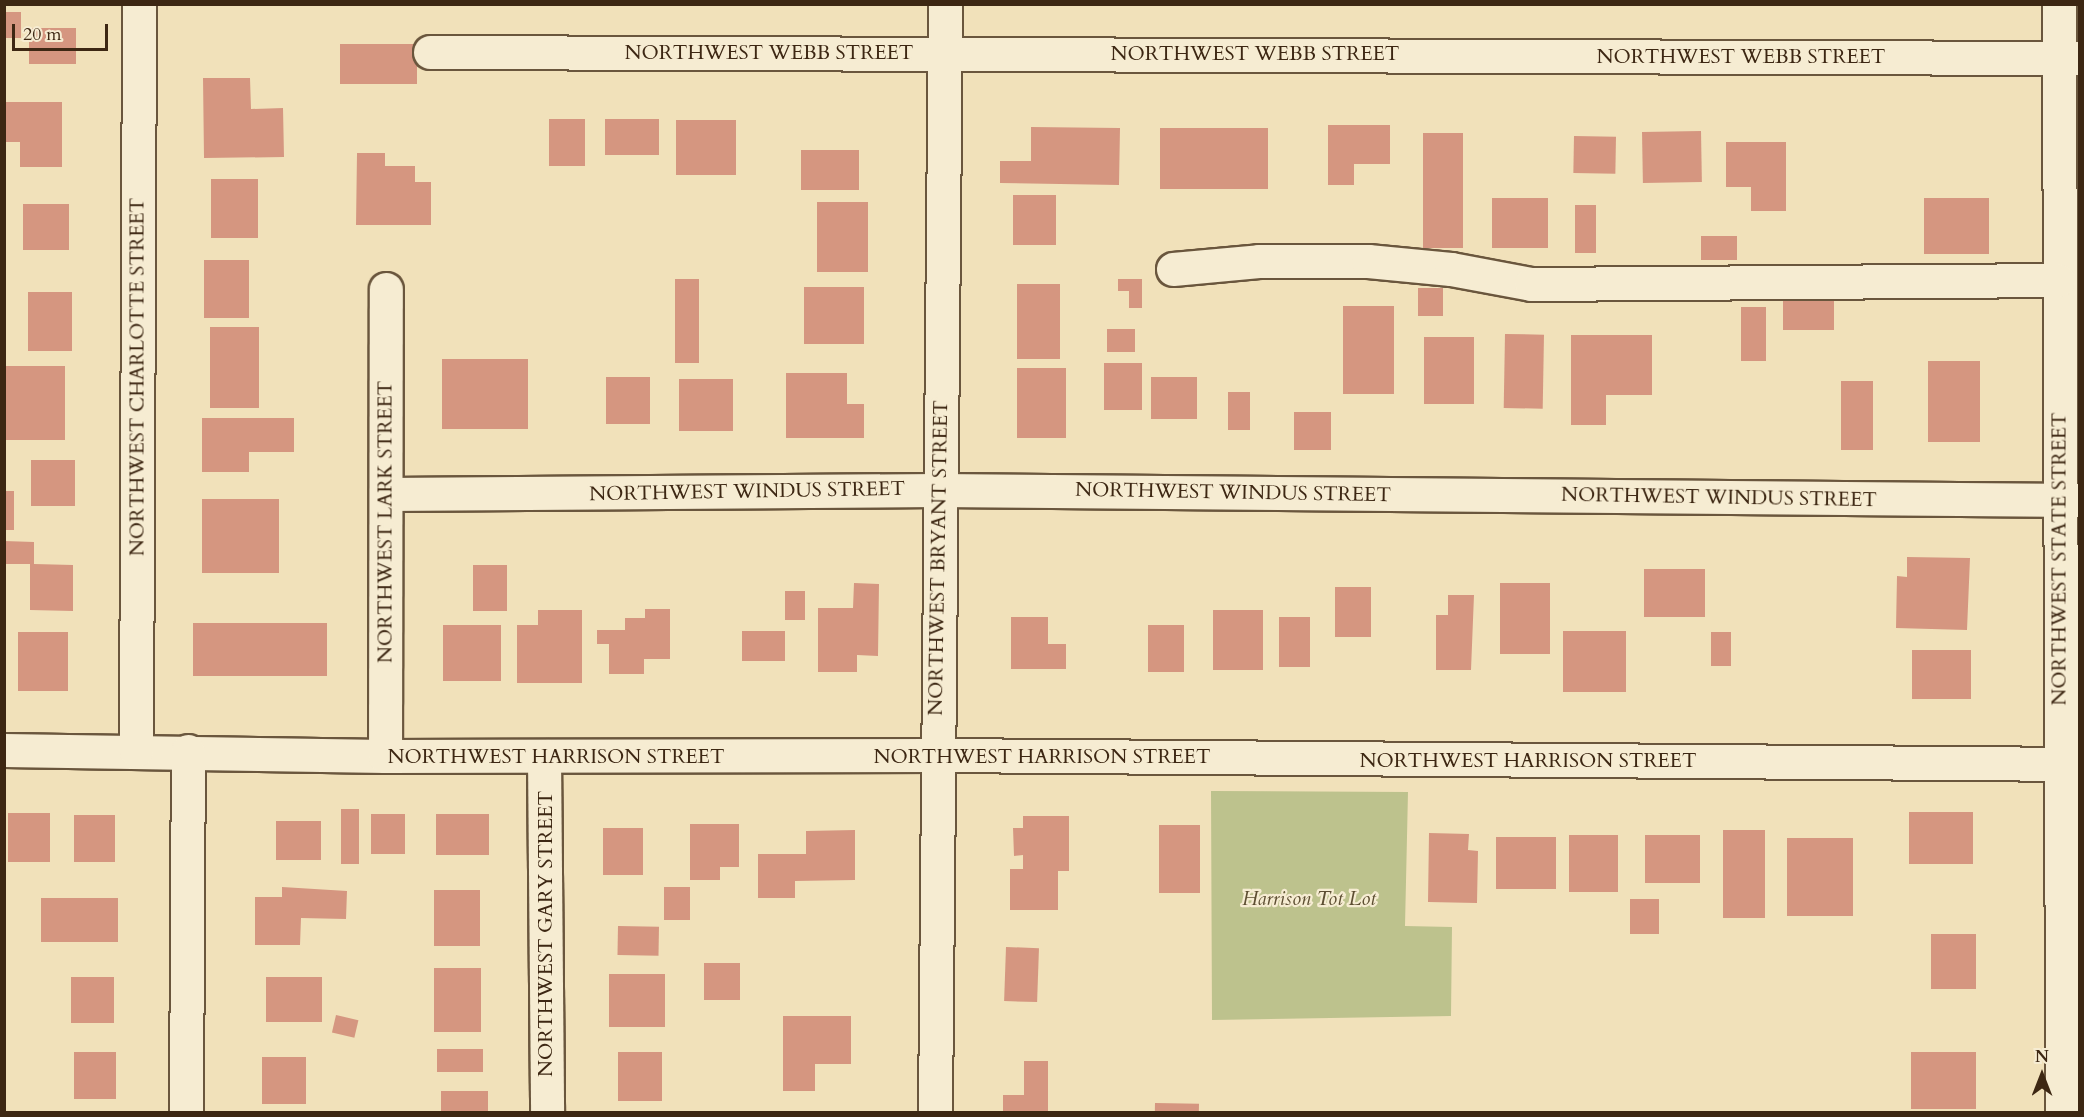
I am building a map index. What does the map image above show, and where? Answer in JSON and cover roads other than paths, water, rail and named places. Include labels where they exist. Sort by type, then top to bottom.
[{"type":"street","name":"NORTHWEST CHARLOTTE STREET","points":[[136,750],[139,4]]},
{"type":"street","name":"NORTHWEST BRYANT STREET","points":[[935,1113],[938,490],[945,4]]},
{"type":"street","name":"NORTHWEST STATE STREET","points":[[2059,4],[2069,58],[2058,280],[2070,500],[2069,764],[2062,1113]]},
{"type":"street","name":"NORTHWEST WEBB STREET","points":[[429,52],[945,51],[2069,58]]},
{"type":"street","points":[[1173,269],[1259,261],[1368,261],[1451,269],[1532,284],[2058,280]]},
{"type":"street","name":"NORTHWEST LARK STREET","points":[[384,756],[386,289]]},
{"type":"street","name":"NORTHWEST WINDUS STREET","points":[[386,495],[938,490],[2070,500]]},
{"type":"street","name":"NORTHWEST HARRISON STREET","points":[[4,750],[136,750],[384,756],[936,755],[2069,764]]},
{"type":"street","points":[[186,1113],[188,752]]},
{"type":"street","name":"NORTHWEST GARY STREET","points":[[544,756],[547,1113]]},
{"type":"park label","name":"Harrison Tot Lot","points":[[1309,898]]}]
